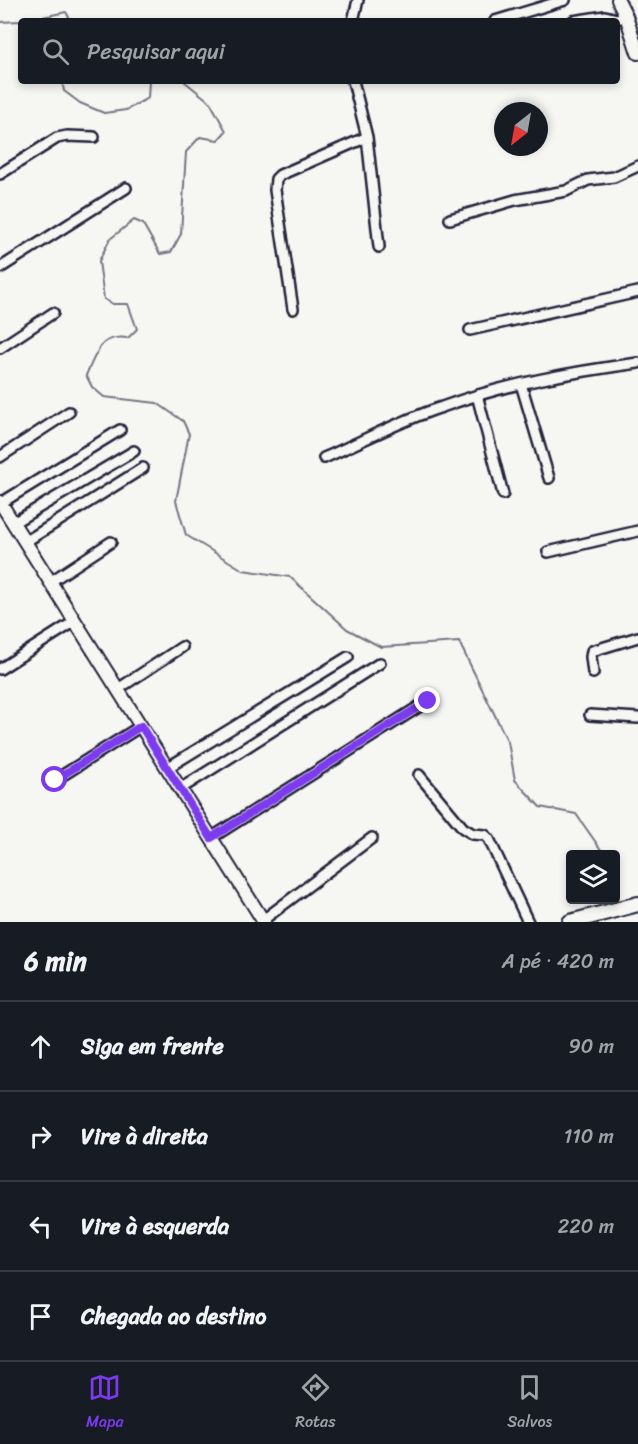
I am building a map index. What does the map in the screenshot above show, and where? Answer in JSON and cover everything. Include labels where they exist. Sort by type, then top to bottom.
[{"type":"main road","points":[[571,922],[634,905]]},
{"type":"street","points":[[354,18],[358,0]]},
{"type":"street","points":[[505,18],[565,0]]},
{"type":"street","points":[[618,0],[620,18]]},
{"type":"street","points":[[592,18],[605,16],[615,18]]},
{"type":"street","points":[[620,19],[638,53]]},
{"type":"street","points":[[354,84],[368,137],[379,247]]},
{"type":"street","points":[[0,174],[57,138],[94,137]]},
{"type":"street","points":[[293,309],[275,189],[276,179],[280,175],[368,137]]},
{"type":"street","points":[[450,219],[523,198],[566,191],[588,180],[614,177],[637,164]]},
{"type":"street","points":[[0,268],[126,188]]},
{"type":"street","points":[[470,330],[638,292]]},
{"type":"street","points":[[0,348],[53,313]]},
{"type":"street","points":[[324,458],[416,416],[477,395],[569,373],[638,363]]},
{"type":"street","points":[[521,384],[549,478]]},
{"type":"street","points":[[477,395],[503,494]]},
{"type":"street","points":[[0,457],[69,412]]},
{"type":"street","points":[[120,430],[0,503],[264,921],[372,838]]},
{"type":"street","points":[[13,523],[134,450]]},
{"type":"street","points":[[25,542],[143,468]]},
{"type":"street","points":[[548,552],[638,531]]},
{"type":"street","points":[[50,582],[111,542]]},
{"type":"street","points":[[0,669],[69,625]]},
{"type":"street","points":[[593,673],[592,651],[638,638]]},
{"type":"street","points":[[118,689],[182,647]]},
{"type":"street","points":[[167,768],[348,657]]},
{"type":"street","points":[[180,789],[380,663]]},
{"type":"street","points":[[211,838],[428,701]]},
{"type":"street","points":[[590,715],[638,718]]},
{"type":"street","points":[[55,780],[141,726]]},
{"type":"street","points":[[419,775],[463,828],[473,834],[485,835],[489,839],[528,922]]},
{"type":"waterway","points":[[38,18],[66,12],[69,18]]},
{"type":"waterway","points":[[0,22],[18,21]]},
{"type":"waterway","points":[[63,84],[64,91],[80,103],[104,113],[126,110],[148,98],[149,84]]},
{"type":"waterway","points":[[188,84],[210,102],[226,131],[218,140],[200,137],[186,152],[181,234],[171,252],[160,254],[143,224],[134,220],[110,239],[99,261],[104,299],[113,304],[128,304],[137,329],[128,338],[111,339],[100,347],[86,375],[92,387],[104,397],[157,403],[183,421],[189,434],[176,501],[186,535],[243,570],[290,577],[347,629],[381,647],[459,642],[508,742],[515,780],[540,807],[576,814],[601,850]]},
{"type":"route","points":[[55,780],[141,726],[211,838],[428,701]]}]
